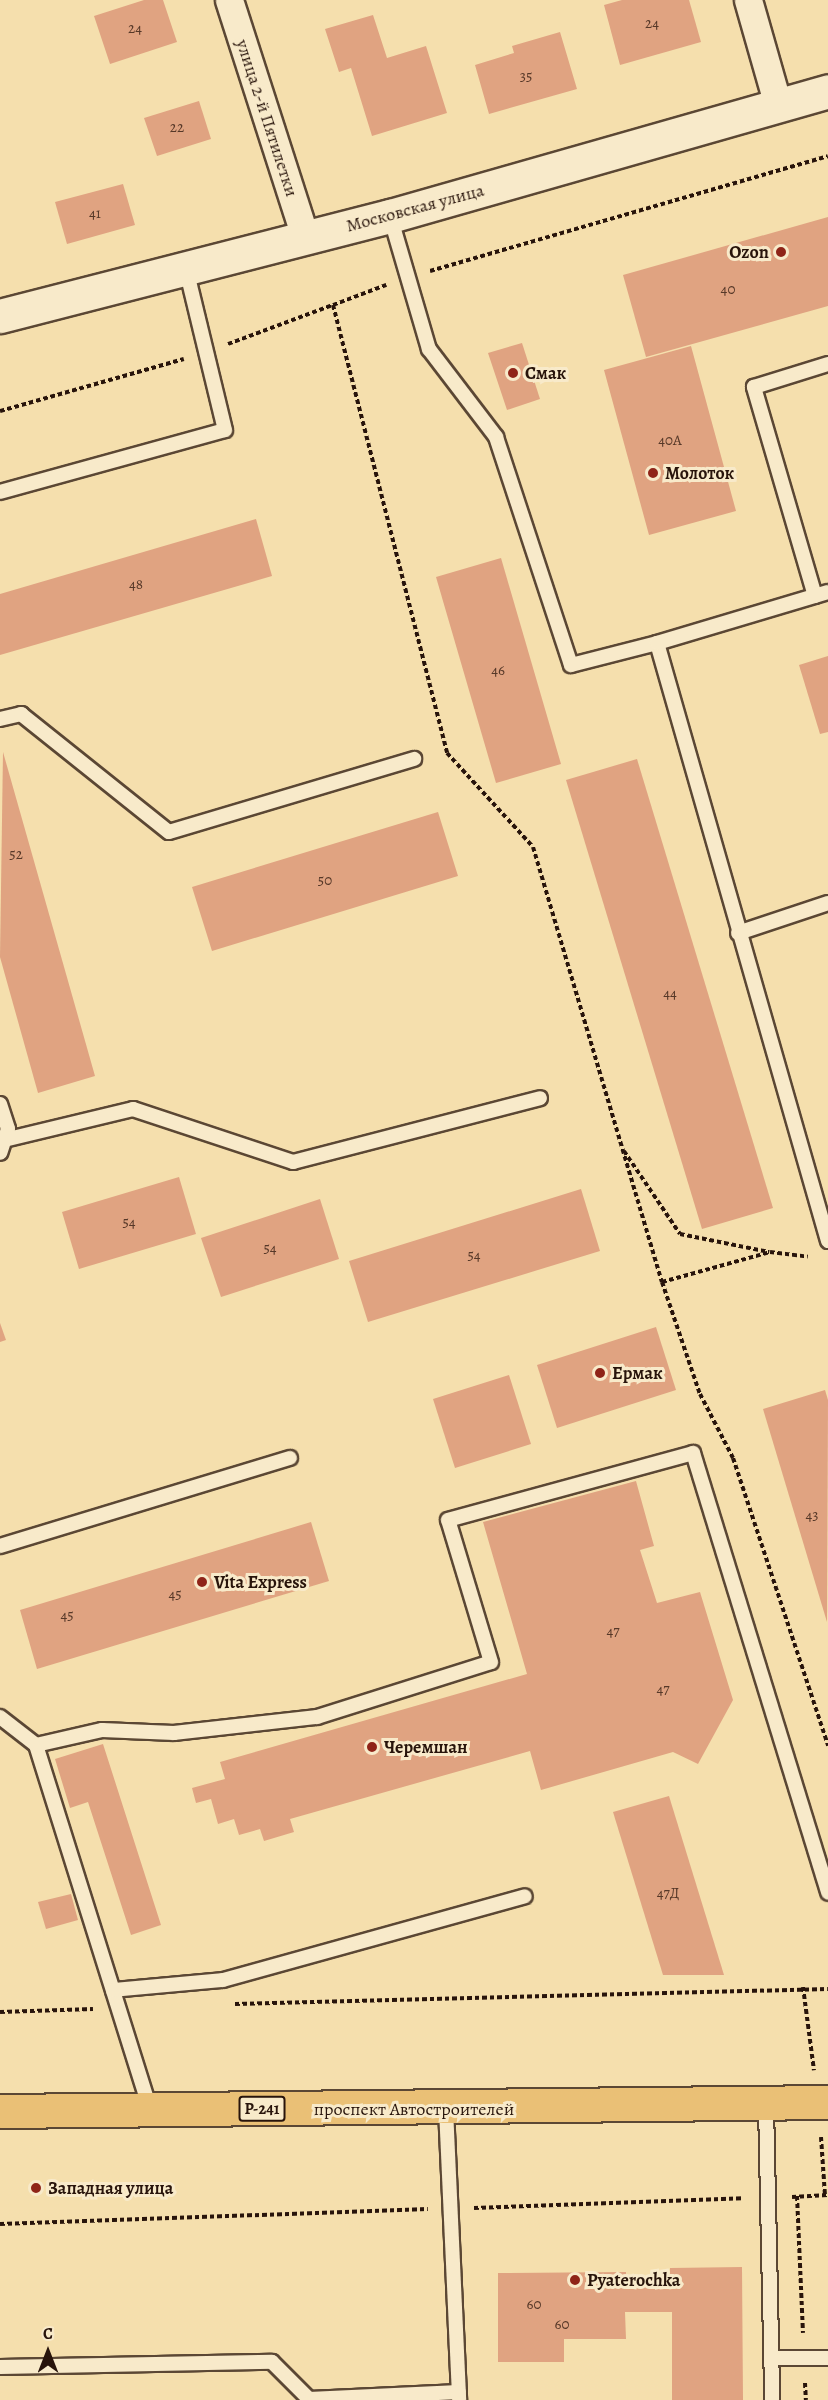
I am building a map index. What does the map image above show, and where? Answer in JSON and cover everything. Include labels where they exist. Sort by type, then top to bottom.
[{"type":"highway","name":"проспект Автостроителей","points":[[0,2111],[446,2109],[828,2102]]},
{"type":"street","name":"улица 2-й Пятилетки","points":[[230,0],[305,237]]},
{"type":"street","points":[[748,0],[778,105]]},
{"type":"street","name":"Московская улица","points":[[0,316],[390,216],[828,91]]},
{"type":"lane","points":[[390,216],[405,278],[429,349],[496,437],[572,665],[657,643],[821,594],[754,387],[828,364]]},
{"type":"lane","points":[[0,492],[225,430],[185,267]]},
{"type":"lane","points":[[657,643],[738,933],[828,1241]]},
{"type":"lane","points":[[0,719],[21,714],[169,832],[414,759]]},
{"type":"lane","points":[[738,933],[828,903]]},
{"type":"lane","points":[[0,1104],[2,1145],[133,1109],[293,1162],[540,1098]]},
{"type":"lane","points":[[36,1745],[102,1730],[174,1733],[316,1717],[491,1662],[448,1520],[693,1453],[824,1864],[828,1893]]},
{"type":"lane","points":[[0,1546],[290,1458]]},
{"type":"lane","points":[[0,1718],[36,1745],[151,2110]]},
{"type":"lane","points":[[113,1990],[223,1980],[525,1896]]},
{"type":"lane","points":[[766,2104],[772,2400]]},
{"type":"lane","points":[[0,2367],[272,2362],[309,2399],[459,2396],[446,2109]]},
{"type":"lane","points":[[771,2358],[828,2358]]},
{"type":"path","points":[[0,411],[207,352],[405,278],[828,156]]},
{"type":"path","points":[[333,305],[447,753],[532,847],[662,1282],[700,1394],[733,1458],[828,1746]]},
{"type":"path","points":[[621,1147],[680,1234],[770,1252],[816,1258]]},
{"type":"path","points":[[662,1282],[770,1252]]},
{"type":"path","points":[[224,2005],[828,1989]]},
{"type":"path","points":[[0,2012],[117,2008]]},
{"type":"path","points":[[0,2224],[828,2195]]},
{"type":"path","points":[[797,2196],[806,2400]]},
{"type":"building","points":[[144,0],[163,0],[177,42],[110,64],[94,16]]},
{"type":"building","points":[[622,0],[689,0],[701,42],[620,65],[604,5]]},
{"type":"building","points":[[373,15],[387,58],[426,46],[447,113],[372,136],[351,68],[339,72],[325,29]]},
{"type":"building","points":[[560,32],[577,89],[489,114],[475,65],[514,53],[512,46]]},
{"type":"building","points":[[199,101],[211,139],[157,156],[144,118]]},
{"type":"building","points":[[123,184],[135,225],[67,244],[55,202]]},
{"type":"building","points":[[828,217],[828,306],[646,357],[623,275]]},
{"type":"building","points":[[522,343],[540,399],[507,410],[488,353]]},
{"type":"building","points":[[691,346],[736,511],[649,535],[604,370]]},
{"type":"building","points":[[256,519],[272,576],[0,655],[0,594]]},
{"type":"building","points":[[501,558],[561,764],[496,783],[436,577]]},
{"type":"building","points":[[828,656],[828,732],[820,734],[799,665]]},
{"type":"building","points":[[3,752],[95,1076],[38,1093],[0,957]]},
{"type":"building","points":[[637,759],[773,1208],[702,1229],[566,780]]},
{"type":"building","points":[[438,812],[458,876],[212,951],[192,887]]},
{"type":"building","points":[[179,1177],[196,1234],[79,1269],[62,1212]]},
{"type":"building","points":[[581,1189],[600,1251],[368,1322],[349,1261]]},
{"type":"building","points":[[320,1199],[339,1259],[221,1297],[201,1238]]},
{"type":"building","points":[[0,1323],[6,1340],[0,1342]]},
{"type":"building","points":[[656,1327],[676,1390],[557,1428],[537,1365]]},
{"type":"building","points":[[509,1375],[531,1444],[455,1468],[433,1399]]},
{"type":"building","points":[[825,1390],[828,1400],[827,1622],[763,1409]]},
{"type":"building","points":[[636,1481],[654,1546],[640,1550],[657,1603],[700,1592],[733,1700],[698,1764],[673,1752],[541,1790],[530,1751],[290,1819],[294,1832],[264,1841],[260,1829],[239,1835],[234,1819],[218,1824],[211,1799],[196,1803],[192,1788],[225,1779],[220,1762],[527,1674],[483,1522]]},
{"type":"building","points":[[311,1522],[329,1581],[37,1669],[20,1610]]},
{"type":"building","points":[[103,1744],[161,1925],[131,1935],[88,1802],[70,1808],[55,1759]]},
{"type":"building","points":[[669,1796],[724,1975],[663,1975],[613,1812]]},
{"type":"building","points":[[71,1894],[78,1920],[46,1929],[38,1902]]},
{"type":"building","points":[[742,2267],[743,2400],[672,2400],[672,2312],[625,2312],[626,2339],[564,2339],[564,2362],[498,2362],[498,2273],[626,2272],[626,2286],[670,2286],[670,2268]]},
{"type":"place","name":"Ozon","points":[[781,252]]},
{"type":"place","name":"Смак","points":[[513,373]]},
{"type":"place","name":"Молоток","points":[[653,473]]},
{"type":"place","name":"Ермак","points":[[600,1373]]},
{"type":"place","name":"Vita Express","points":[[202,1582]]},
{"type":"place","name":"Черемшан","points":[[372,1747]]},
{"type":"place","name":"Западная улица","points":[[36,2188]]},
{"type":"place","name":"Pyaterochka","points":[[575,2280]]}]
